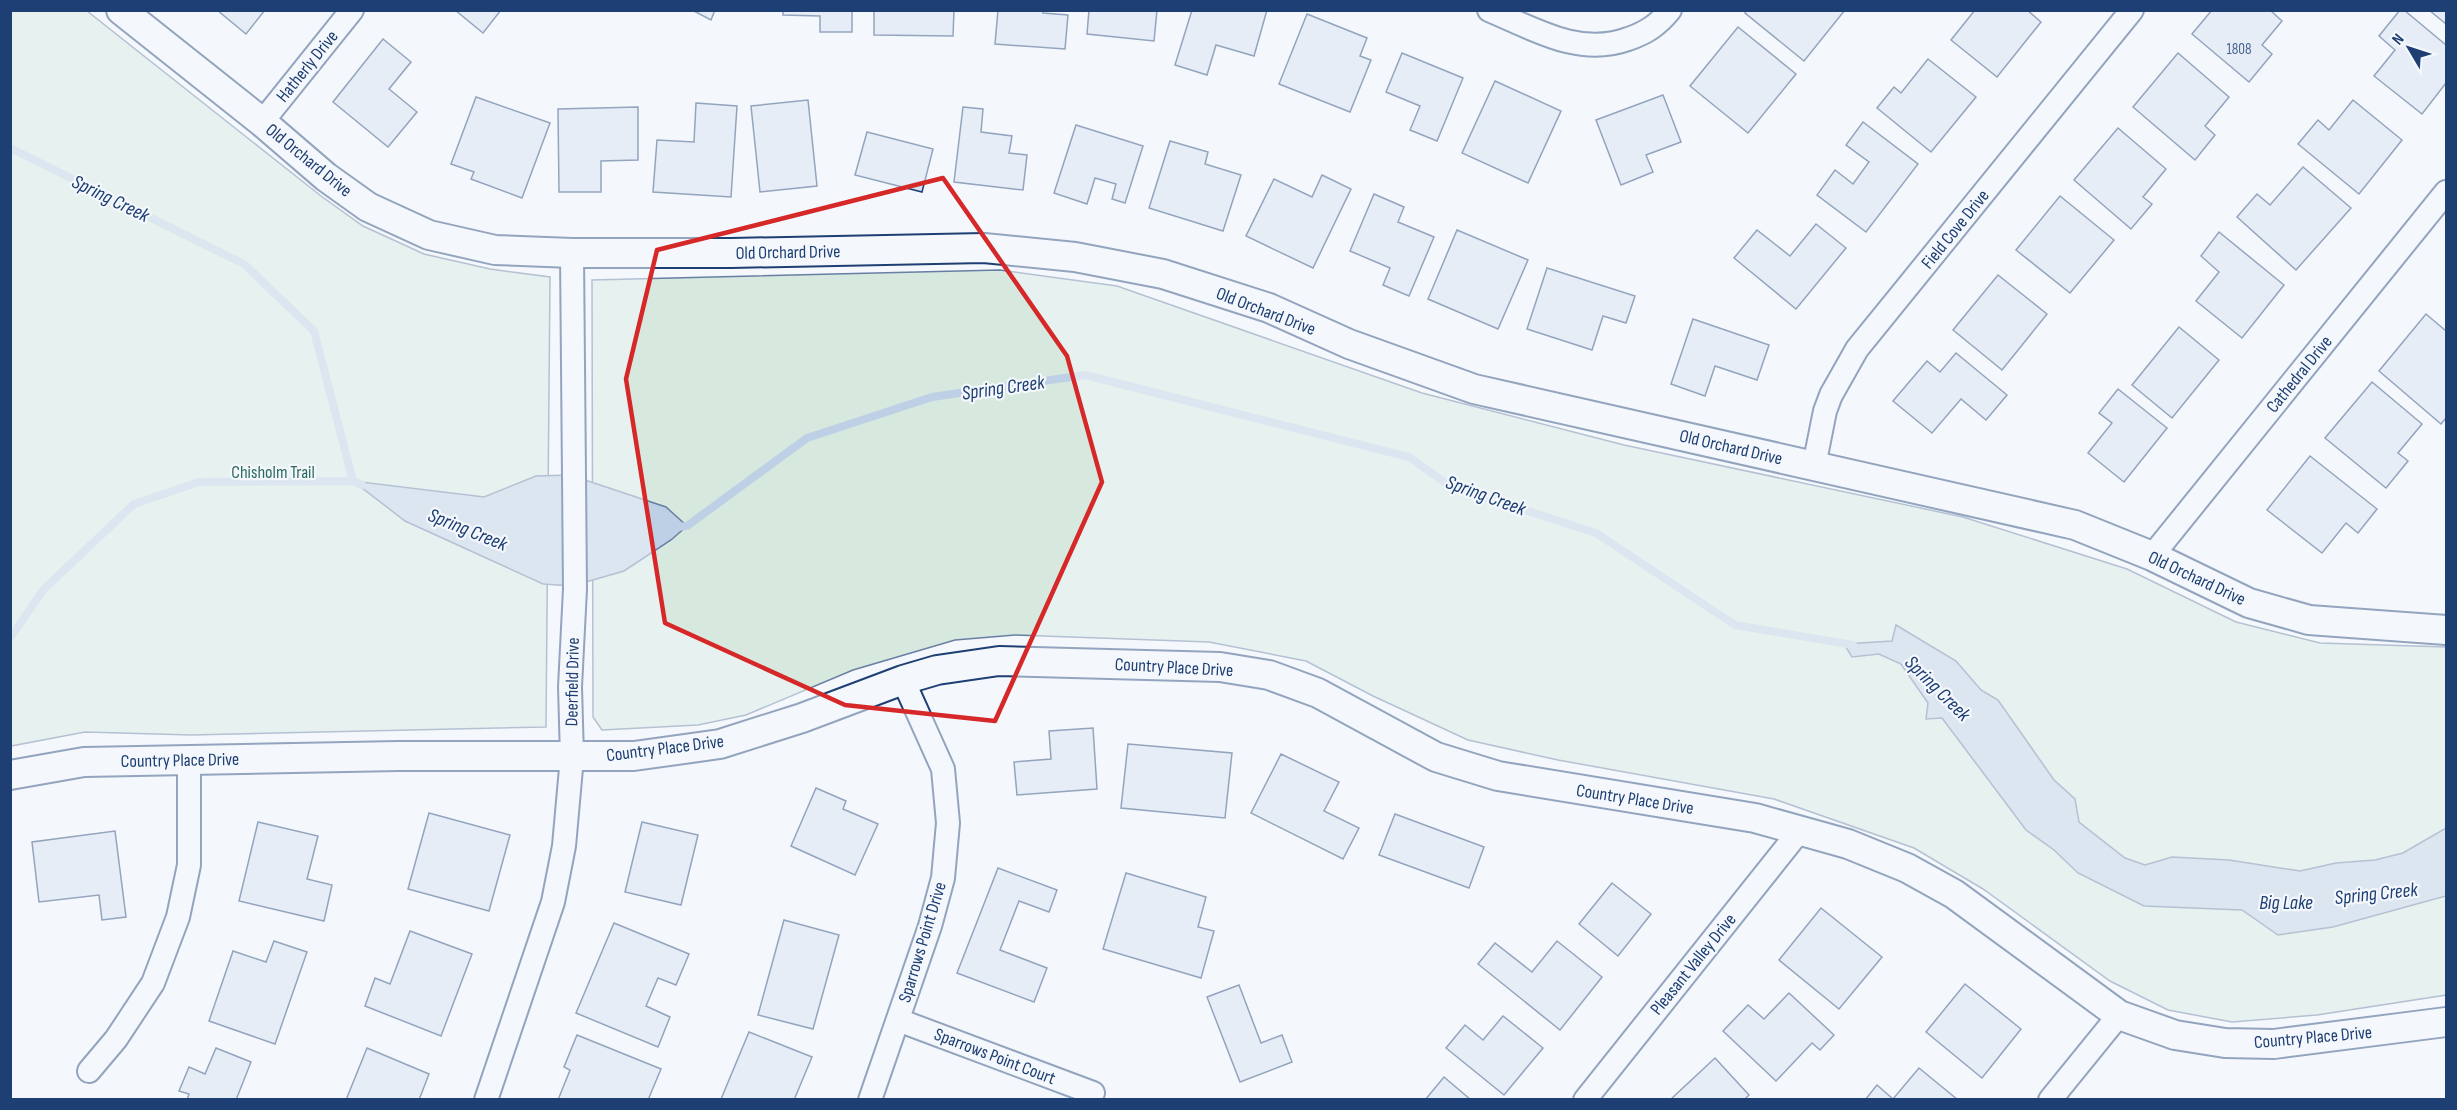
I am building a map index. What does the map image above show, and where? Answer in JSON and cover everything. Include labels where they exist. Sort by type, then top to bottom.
[{"type":"street","name":"Old Orchard Drive","points":[[121,10],[262,122],[326,177],[368,207],[429,235],[495,250],[572,253],[731,253],[984,248],[1075,257],[1163,274],[1269,308],[1349,344],[1474,388],[2075,525],[2152,556],[2249,603],[2309,620],[2446,630]]},
{"type":"street","name":"Hatherly Drive","points":[[262,122],[352,10]]},
{"type":"street","points":[[1490,10],[1558,39],[1589,46],[1611,45],[1644,33],[1660,23],[1670,10]]},
{"type":"street","name":"Field Cove Drive","points":[[1814,466],[1825,411],[1831,395],[1857,350],[2132,10]]},
{"type":"street","name":"Cathedral Drive","points":[[2152,556],[2446,192]]},
{"type":"street","name":"Deerfield Drive","points":[[486,1100],[553,902],[564,846],[572,757],[570,687],[574,589],[572,253]]},
{"type":"street","name":"Country Place Drive","points":[[10,775],[84,762],[399,756],[634,756],[720,744],[802,718],[903,680],[937,670],[999,661],[1220,667],[1269,675],[1318,693],[1436,757],[1498,776],[1755,818],[1802,829],[1848,844],[1907,868],[1954,894],[2119,1015],[2175,1035],[2225,1043],[2274,1044],[2446,1022]]},
{"type":"street","name":"Sparrows Point Drive","points":[[870,1100],[935,907],[943,878],[948,823],[943,769],[903,680]]},
{"type":"street","points":[[89,1071],[116,1039],[153,983],[178,917],[189,865],[189,760]]},
{"type":"street","name":"Pleasant Valley Drive","points":[[1585,1100],[1802,829]]},
{"type":"street","points":[[2050,1100],[2119,1015]]},
{"type":"street","name":"Sparrows Point Court","points":[[898,1020],[1093,1093]]},
{"type":"highlighted area","points":[[943,178],[1067,356],[1102,482],[995,721],[845,705],[665,623],[626,379],[657,250]]},
{"type":"green space","name":"Chisholm Trail","points":[[11,11],[87,11],[321,196],[363,226],[424,254],[490,269],[550,277],[546,727],[191,735],[85,732],[11,746]]},
{"type":"green space","points":[[1000,270],[1117,286],[1422,393],[1624,445],[1963,517],[2127,569],[2236,622],[2320,643],[2446,647],[2446,995],[2317,1015],[2232,1022],[2168,1010],[2110,981],[1983,889],[1914,848],[1774,799],[1558,760],[1468,740],[1373,696],[1306,661],[1209,642],[1015,635],[955,640],[853,670],[746,715],[698,725],[602,730],[593,717],[592,280]]},
{"type":"water","points":[[570,475],[666,507],[687,526],[671,540],[624,571],[572,586],[543,584],[405,521],[353,481],[484,497],[536,476]]},
{"type":"water","name":"Big Lake","points":[[1896,625],[1956,661],[1981,690],[1998,700],[2054,780],[2075,799],[2079,822],[2125,858],[2145,865],[2172,857],[2229,860],[2300,871],[2336,863],[2375,860],[2403,853],[2446,828],[2446,896],[2333,927],[2278,935],[2242,910],[2144,906],[2078,873],[2054,850],[2026,830],[1942,718],[1926,719],[1928,703],[1901,664],[1879,654],[1852,657],[1844,644],[1892,641]]},
{"type":"building","points":[[217,10],[265,10],[246,34]]},
{"type":"building","points":[[455,10],[501,10],[483,33]]},
{"type":"building","points":[[692,10],[715,10],[711,20]]},
{"type":"building","points":[[783,10],[852,10],[852,32],[820,32],[820,16],[783,15]]},
{"type":"building","points":[[874,10],[954,10],[953,36],[874,35]]},
{"type":"building","points":[[998,10],[1043,10],[1043,13],[1068,15],[1065,49],[995,44]]},
{"type":"building","points":[[1089,10],[1157,10],[1154,41],[1087,34]]},
{"type":"building","points":[[1192,10],[1267,10],[1254,56],[1216,45],[1207,75],[1175,65]]},
{"type":"building","points":[[1747,10],[1845,10],[1804,61],[1745,13]]},
{"type":"building","points":[[1975,10],[2027,10],[2041,22],[1997,77],[1951,40]]},
{"type":"building","points":[[2212,10],[2270,10],[2282,21],[2262,45],[2272,54],[2249,82],[2192,34]]},
{"type":"building","points":[[2400,10],[2404,10],[2446,45],[2446,83],[2422,114],[2374,76],[2395,50],[2379,36]]},
{"type":"building","points":[[2429,10],[2446,10],[2446,24]]},
{"type":"building","points":[[1307,14],[1367,38],[1360,56],[1371,60],[1350,112],[1279,84]]},
{"type":"building","points":[[1738,27],[1796,74],[1748,133],[1690,86]]},
{"type":"building","points":[[383,39],[411,62],[389,89],[417,112],[388,147],[333,102]]},
{"type":"building","points":[[1402,53],[1463,78],[1437,141],[1410,130],[1420,106],[1386,92]]},
{"type":"building","points":[[2178,53],[2229,97],[2205,126],[2215,135],[2195,160],[2133,107]]},
{"type":"building","points":[[1928,59],[1976,97],[1931,152],[1877,108],[1894,87],[1901,93]]},
{"type":"building","points":[[1495,81],[1561,111],[1528,183],[1462,153]]},
{"type":"building","points":[[1663,95],[1681,142],[1646,155],[1653,172],[1621,185],[1596,120]]},
{"type":"building","points":[[476,97],[550,123],[522,198],[471,179],[474,172],[451,164]]},
{"type":"building","points":[[808,100],[817,186],[760,192],[751,106]]},
{"type":"building","points":[[2353,100],[2402,140],[2359,194],[2298,144],[2318,120],[2329,130]]},
{"type":"building","points":[[696,103],[737,106],[731,197],[653,192],[657,140],[694,142]]},
{"type":"building","points":[[638,107],[638,160],[601,161],[601,192],[559,192],[558,109]]},
{"type":"building","points":[[963,107],[983,109],[981,132],[1012,136],[1009,153],[1027,155],[1023,190],[954,182]]},
{"type":"building","points":[[1863,122],[1918,164],[1866,232],[1817,195],[1835,170],[1853,184],[1869,162],[1846,145]]},
{"type":"building","points":[[1076,125],[1143,146],[1125,203],[1112,199],[1116,184],[1095,178],[1087,204],[1054,193]]},
{"type":"building","points":[[2118,128],[2166,169],[2143,197],[2152,204],[2131,229],[2074,180]]},
{"type":"building","points":[[867,132],[933,149],[922,192],[855,175]]},
{"type":"building","points":[[1170,141],[1208,152],[1205,164],[1241,175],[1223,231],[1149,208]]},
{"type":"building","points":[[2303,167],[2351,208],[2296,270],[2237,217],[2257,194],[2270,205]]},
{"type":"building","points":[[1322,175],[1351,189],[1313,268],[1246,236],[1274,179],[1312,197]]},
{"type":"building","points":[[1374,194],[1404,207],[1398,222],[1434,237],[1409,296],[1383,285],[1390,268],[1350,251]]},
{"type":"building","points":[[2060,196],[2114,240],[2070,293],[2016,250]]},
{"type":"building","points":[[1816,224],[1846,248],[1796,309],[1734,258],[1757,230],[1790,256]]},
{"type":"building","points":[[1457,230],[1528,260],[1498,329],[1428,299]]},
{"type":"building","points":[[2219,232],[2284,285],[2242,338],[2196,301],[2219,272],[2201,256]]},
{"type":"building","points":[[1547,268],[1635,296],[1626,323],[1603,316],[1592,350],[1527,329]]},
{"type":"building","points":[[1998,275],[2047,314],[2002,370],[1953,330]]},
{"type":"building","points":[[2426,314],[2446,331],[2446,418],[2441,424],[2379,371]]},
{"type":"building","points":[[1693,319],[1769,345],[1757,380],[1715,366],[1705,396],[1671,384]]},
{"type":"building","points":[[2179,327],[2219,360],[2172,418],[2132,385]]},
{"type":"building","points":[[1956,353],[2007,395],[1986,420],[1961,399],[1932,433],[1893,401],[1927,361],[1940,372]]},
{"type":"building","points":[[2372,382],[2422,424],[2398,453],[2408,461],[2386,488],[2325,438]]},
{"type":"building","points":[[2118,389],[2167,428],[2124,482],[2088,453],[2112,423],[2099,413]]},
{"type":"building","points":[[2310,456],[2377,509],[2358,533],[2346,523],[2322,553],[2267,510]]},
{"type":"building","points":[[1093,728],[1097,789],[1017,795],[1014,762],[1051,759],[1049,731]]},
{"type":"building","points":[[1128,744],[1232,753],[1225,818],[1121,808]]},
{"type":"building","points":[[1281,754],[1339,782],[1324,811],[1359,828],[1343,859],[1251,813]]},
{"type":"building","points":[[816,788],[846,801],[843,809],[878,824],[855,875],[791,846]]},
{"type":"building","points":[[429,813],[510,835],[489,911],[408,889]]},
{"type":"building","points":[[1395,814],[1484,847],[1469,888],[1379,855]]},
{"type":"building","points":[[258,822],[318,836],[307,879],[332,885],[324,921],[239,901]]},
{"type":"building","points":[[642,822],[698,835],[681,905],[625,892]]},
{"type":"building","points":[[115,831],[126,917],[102,920],[99,895],[39,902],[32,842]]},
{"type":"building","points":[[998,868],[1057,890],[1049,912],[1019,901],[1000,950],[1047,968],[1034,1002],[957,973]]},
{"type":"building","points":[[1126,873],[1206,897],[1198,927],[1214,931],[1201,978],[1103,949]]},
{"type":"building","points":[[1612,883],[1651,914],[1618,956],[1579,924]]},
{"type":"building","points":[[1821,908],[1882,957],[1839,1009],[1779,960]]},
{"type":"building","points":[[784,920],[839,935],[813,1029],[758,1015]]},
{"type":"building","points":[[614,923],[689,954],[676,985],[658,978],[646,1006],[670,1017],[658,1047],[576,1013]]},
{"type":"building","points":[[410,931],[472,954],[441,1036],[365,1006],[375,978],[390,984]]},
{"type":"building","points":[[274,941],[307,952],[275,1044],[209,1021],[233,951],[266,962]]},
{"type":"building","points":[[1557,941],[1602,977],[1560,1030],[1478,964],[1495,943],[1532,972]]},
{"type":"building","points":[[1965,984],[2021,1029],[1982,1078],[1926,1032]]},
{"type":"building","points":[[1239,985],[1261,1043],[1282,1035],[1292,1062],[1240,1082],[1207,997]]},
{"type":"building","points":[[1789,993],[1834,1035],[1820,1050],[1812,1043],[1776,1081],[1723,1031],[1748,1005],[1764,1019]]},
{"type":"building","points":[[1503,1016],[1543,1048],[1504,1095],[1446,1048],[1465,1025],[1483,1040]]},
{"type":"building","points":[[749,1032],[812,1057],[794,1100],[717,1100],[721,1099]]},
{"type":"building","points":[[577,1035],[661,1069],[648,1100],[558,1100],[570,1070],[564,1067]]},
{"type":"building","points":[[216,1048],[251,1062],[236,1100],[187,1100],[189,1094],[179,1091],[189,1067],[205,1074]]},
{"type":"building","points":[[367,1048],[429,1074],[419,1100],[346,1100]]},
{"type":"building","points":[[1715,1058],[1749,1095],[1744,1100],[1670,1100]]},
{"type":"building","points":[[1919,1068],[1958,1100],[1865,1100],[1877,1085],[1893,1099]]},
{"type":"building","points":[[1444,1077],[1471,1100],[1425,1100]]},
{"type":"waterway","name":"Spring Creek","points":[[10,148],[244,264],[314,331],[353,481]]},
{"type":"waterway","name":"Spring Creek","points":[[678,527],[687,526],[807,438],[932,397],[1085,375],[1409,457],[1450,486],[1596,533],[1735,625],[1853,645]]},
{"type":"waterway","name":"Spring Creek","points":[[10,638],[44,589],[134,504],[199,482],[353,481],[362,485]]}]
